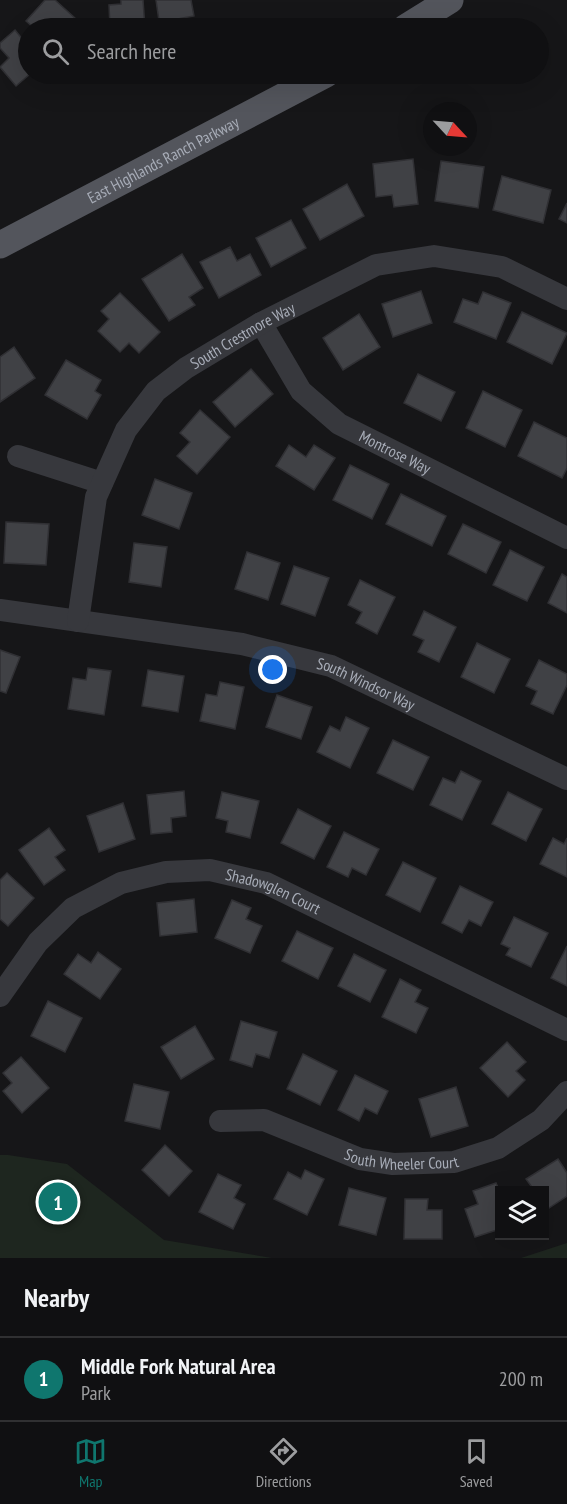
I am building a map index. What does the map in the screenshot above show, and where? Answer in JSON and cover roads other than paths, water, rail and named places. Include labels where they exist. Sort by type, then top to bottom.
[{"type":"main road","points":[[421,18],[450,0]]},
{"type":"main road","name":"East Highlands Ranch Parkway","points":[[0,245],[307,84]]},
{"type":"street","name":"South Crestmore Way","points":[[78,621],[96,497],[126,430],[156,391],[186,368],[261,323],[376,266],[434,256],[502,267],[567,299]]},
{"type":"street","name":"Montrose Way","points":[[261,323],[282,363],[301,391],[339,424],[567,538]]},
{"type":"street","points":[[18,456],[102,483]]},
{"type":"street","name":"South Windsor Way","points":[[0,610],[242,644],[331,666],[567,779]]},
{"type":"street","name":"Shadowglen Court","points":[[0,996],[38,942],[73,908],[121,883],[166,873],[210,870],[266,883],[567,1030]]},
{"type":"street","name":"South Wheeler Court","points":[[220,1121],[264,1120],[360,1159],[393,1164],[454,1162],[498,1148],[541,1120],[567,1092]]},
{"type":"place","name":"Middle Fork Natural Area","points":[[58,1202]]}]
